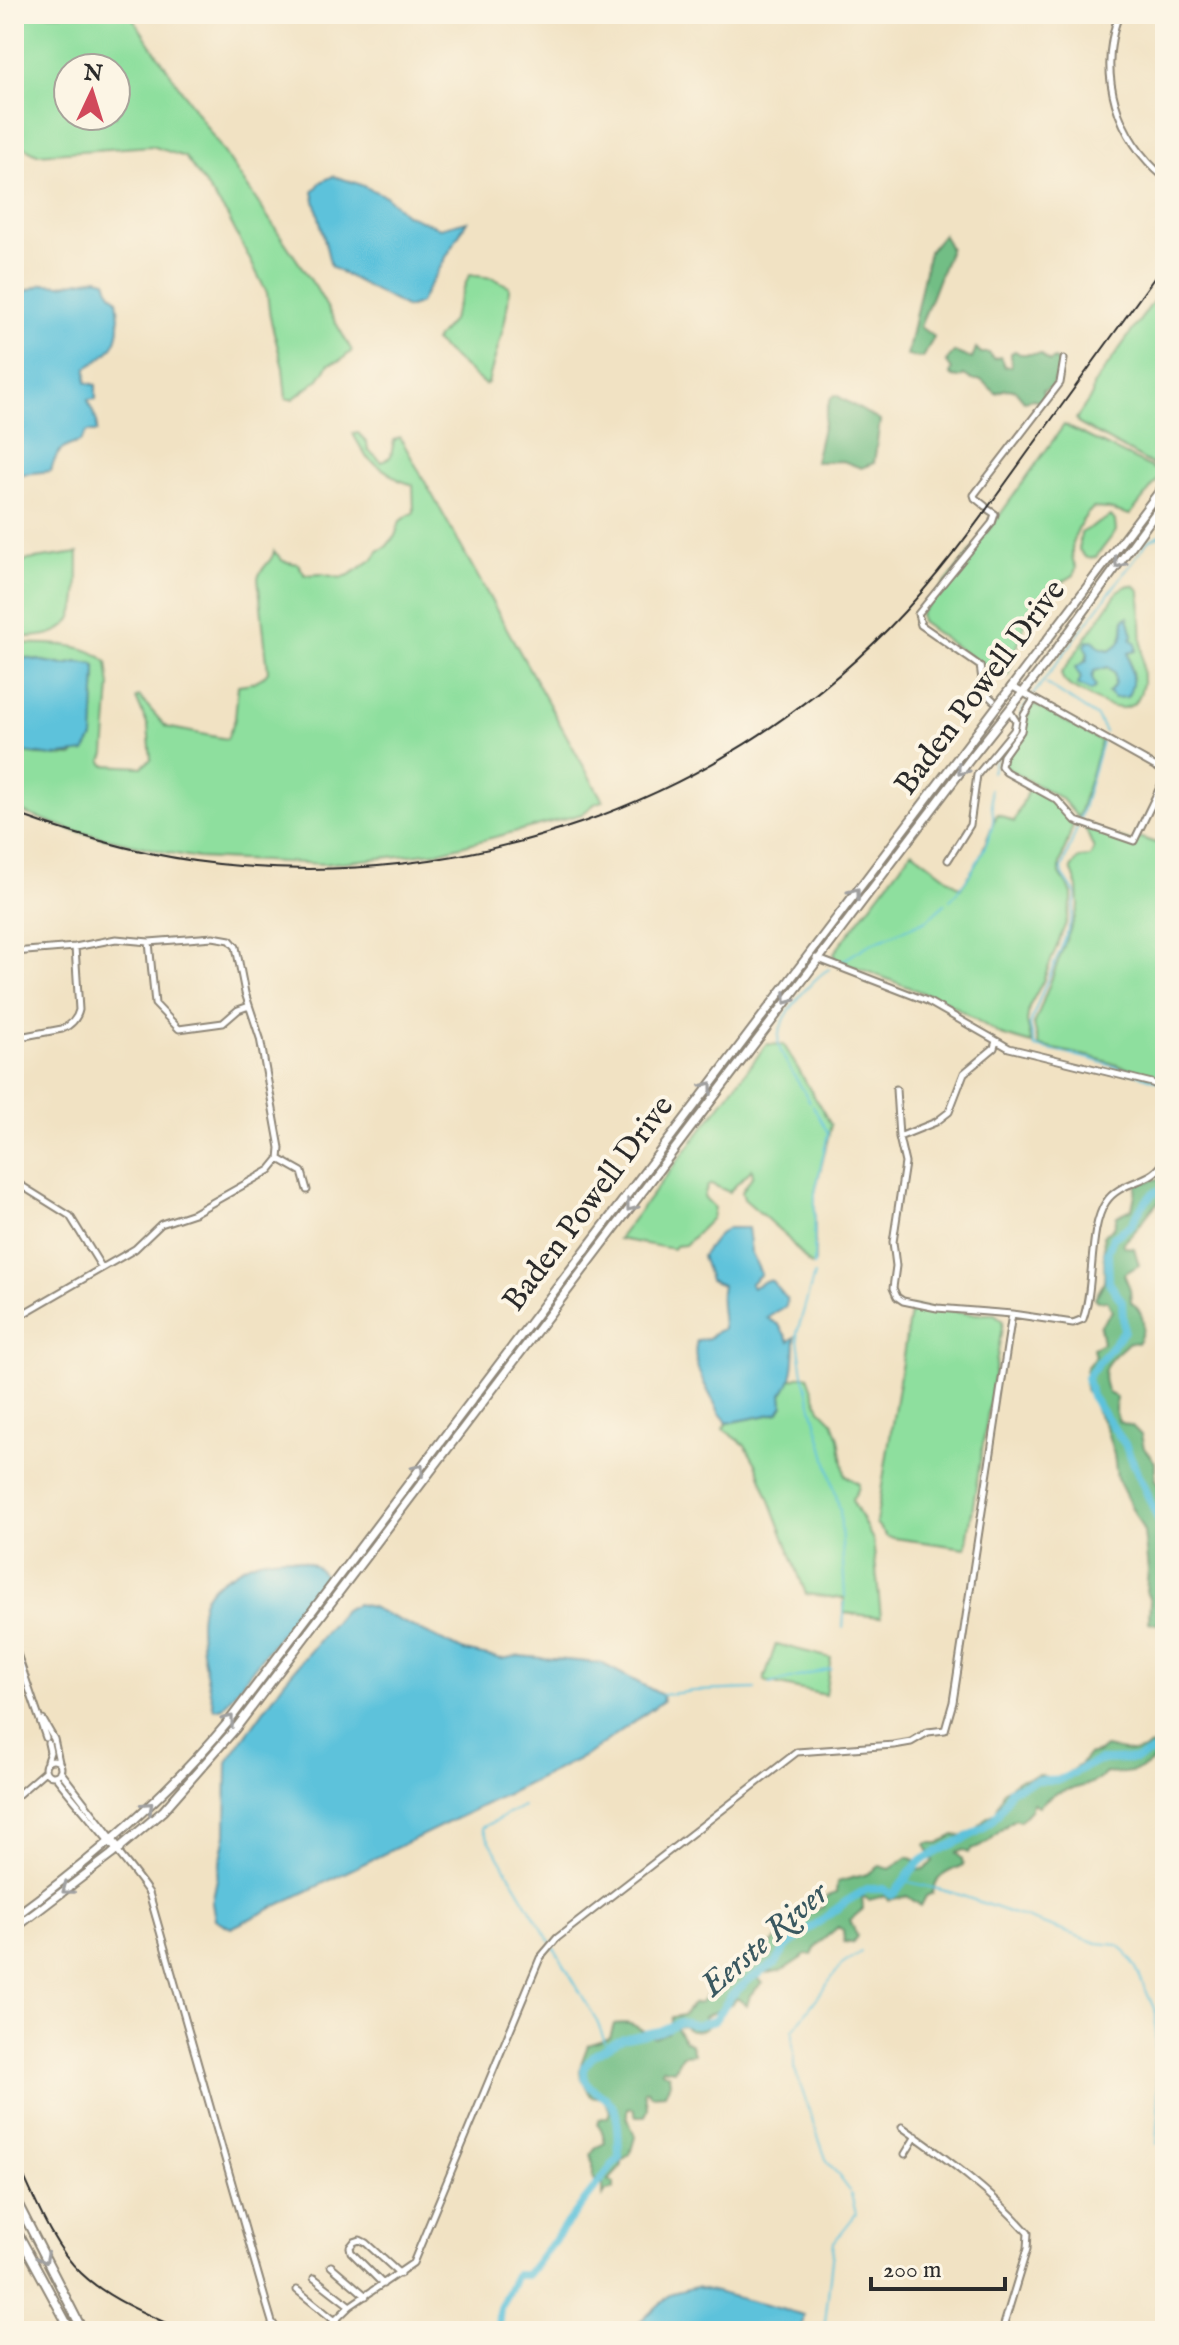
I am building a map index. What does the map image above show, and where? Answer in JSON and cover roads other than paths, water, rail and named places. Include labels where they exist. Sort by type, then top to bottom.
[{"type":"main road","name":"Baden Powell Drive","points":[[14,1917],[160,1796],[229,1721],[1165,484]]},
{"type":"main road","name":"Baden Powell Drive","points":[[14,1929],[118,1850],[163,1811],[236,1728],[1048,661],[1165,500]]},
{"type":"main road","points":[[14,2196],[77,2330]]},
{"type":"main road","points":[[14,2226],[77,2330]]},
{"type":"street","points":[[1119,14],[1109,57],[1115,107],[1136,148],[1165,178]]},
{"type":"street","points":[[993,700],[980,683],[980,666],[921,625],[918,614],[992,523],[995,514],[974,495],[1060,383],[1064,359]]},
{"type":"street","points":[[997,752],[1006,772],[1063,804],[1076,821],[1134,841],[1165,774],[1011,686]]},
{"type":"street","points":[[1001,762],[1021,731],[1024,715],[1034,699]]},
{"type":"street","points":[[948,860],[970,825],[977,775],[1014,730],[1016,721],[1011,713]]},
{"type":"street","points":[[14,952],[75,947],[111,939],[149,942],[226,938],[236,947],[249,1006],[260,1038],[280,1148],[279,1159],[270,1170],[194,1213],[161,1224],[135,1249],[14,1319]]},
{"type":"street","points":[[149,942],[155,1004],[179,1029],[227,1022],[238,1010],[249,1006]]},
{"type":"street","points":[[14,1038],[62,1029],[76,1017],[79,1010],[75,947]]},
{"type":"street","points":[[808,955],[927,1001],[1015,1049],[1089,1066],[1165,1089]]},
{"type":"street","points":[[899,1137],[936,1122],[949,1112],[964,1073],[994,1048],[996,1041]]},
{"type":"street","points":[[896,1089],[899,1137],[905,1163],[893,1242],[896,1266],[893,1288],[903,1301],[937,1308],[1073,1323],[1083,1319],[1104,1205],[1117,1190],[1159,1171],[1165,1159]]},
{"type":"street","points":[[279,1159],[302,1172],[307,1190]]},
{"type":"street","points":[[14,1181],[70,1216],[102,1268]]},
{"type":"street","points":[[324,2331],[350,2306],[413,2263],[546,1949],[797,1752],[905,1744],[924,1733],[942,1731],[947,1727],[1012,1314]]},
{"type":"street","points":[[14,1645],[50,1752],[45,1771],[14,1798]]},
{"type":"street","points":[[40,1716],[52,1733],[59,1762],[58,1774],[149,1893],[266,2302],[278,2331]]},
{"type":"street","points":[[47,1762],[59,1762]]},
{"type":"street","points":[[45,1771],[50,1776],[58,1774]]},
{"type":"street","points":[[902,2127],[1007,2211],[1028,2233],[1027,2249],[1002,2331]]},
{"type":"street","points":[[905,2154],[916,2136]]},
{"type":"street","points":[[383,2284],[351,2252],[354,2242],[360,2240],[366,2243],[400,2274]]},
{"type":"street","points":[[331,2266],[366,2296]]},
{"type":"street","points":[[314,2278],[350,2306]]},
{"type":"street","points":[[297,2290],[334,2320]]},
{"type":"water","points":[[333,176],[386,196],[405,214],[440,228],[467,221],[419,304],[407,308],[331,267],[313,192],[321,182]]},
{"type":"water","points":[[97,278],[106,280],[110,292],[117,299],[119,323],[112,347],[87,368],[86,382],[96,385],[96,399],[88,400],[97,422],[97,432],[87,432],[80,442],[60,451],[51,471],[14,475],[14,296],[43,284],[61,285]]},
{"type":"water","points":[[1128,617],[1133,635],[1130,639],[1136,643],[1136,651],[1128,653],[1132,681],[1127,697],[1115,698],[1108,693],[1114,686],[1115,678],[1108,667],[1094,671],[1092,678],[1096,687],[1091,691],[1078,685],[1081,677],[1075,668],[1087,660],[1087,641],[1093,640],[1101,648],[1114,648],[1120,642],[1124,619]]},
{"type":"water","points":[[14,656],[64,665],[78,662],[94,664],[93,738],[85,752],[53,756],[14,751]]},
{"type":"water","points":[[728,1228],[748,1228],[751,1252],[761,1274],[750,1284],[752,1288],[767,1280],[772,1281],[787,1299],[786,1306],[767,1318],[779,1325],[789,1341],[795,1337],[792,1374],[782,1394],[783,1405],[778,1413],[727,1423],[700,1375],[695,1349],[697,1340],[708,1339],[723,1329],[722,1285],[710,1280],[702,1256],[719,1234]]},
{"type":"water","points":[[285,1557],[312,1565],[325,1576],[223,1707],[214,1709],[201,1637],[201,1609],[205,1597],[217,1583],[246,1565]]},
{"type":"water","points":[[357,1604],[371,1607],[464,1651],[502,1659],[518,1656],[601,1663],[662,1695],[663,1701],[587,1755],[231,1928],[215,1919],[212,1903],[226,1834],[227,1762],[284,1682],[344,1610]]},
{"type":"water","points":[[696,2287],[804,2315],[801,2331],[630,2331],[672,2293]]},
{"type":"waterway","points":[[1033,695],[1148,541],[1165,533]]},
{"type":"waterway","points":[[1046,684],[1097,717],[1105,732]]},
{"type":"waterway","points":[[1020,725],[1021,712],[1029,701]]},
{"type":"waterway","points":[[1080,819],[1102,742]]},
{"type":"waterway","points":[[999,755],[1009,744]]},
{"type":"waterway","points":[[992,772],[996,758]]},
{"type":"waterway","points":[[950,900],[970,874],[991,830],[993,813],[990,789]]},
{"type":"waterway","points":[[1077,828],[1062,868],[1063,875],[1076,894],[1074,909],[1030,1026],[1035,1047],[1091,1059],[1165,1083]]},
{"type":"waterway","points":[[839,963],[870,944],[927,920],[945,904]]},
{"type":"waterway","points":[[810,1102],[784,1059],[779,1036],[795,1003],[829,969]]},
{"type":"waterway","points":[[813,1106],[828,1133],[815,1193],[814,1266]]},
{"type":"waterway","name":"Eerste River","points":[[1165,1188],[1153,1193],[1132,1224],[1113,1238],[1108,1251],[1109,1282],[1122,1302],[1124,1331],[1087,1377],[1091,1396],[1125,1444],[1165,1535]]},
{"type":"waterway","points":[[814,1275],[797,1333],[803,1374],[840,1510],[845,1597]]},
{"type":"waterway","name":"Eerste River","points":[[1165,1552],[1165,1561]]},
{"type":"waterway","points":[[844,1611],[845,1602]]},
{"type":"waterway","points":[[843,1628],[844,1613]]},
{"type":"waterway","name":"Eerste River","points":[[1165,1618],[1165,1625]]},
{"type":"waterway","points":[[769,1684],[831,1669]]},
{"type":"waterway","points":[[662,1695],[755,1689]]},
{"type":"waterway","name":"Eerste River","points":[[495,2331],[500,2308],[516,2275],[527,2275],[619,2157],[615,2111],[611,2103],[587,2083],[585,2076],[584,2067],[594,2055],[622,2039],[660,2031],[680,2022],[696,2025],[714,2021],[731,1996],[751,1978],[776,1963],[787,1946],[867,1889],[884,1889],[892,1895],[920,1862],[984,1828],[995,1818],[1010,1790],[1036,1780],[1060,1780],[1099,1760],[1136,1759],[1165,1747]]},
{"type":"waterway","points":[[523,1806],[482,1828],[550,1942]]},
{"type":"waterway","points":[[905,1881],[954,1893],[1097,1943],[1118,1945],[1124,1950],[1136,1968],[1156,2013],[1157,2144]]},
{"type":"waterway","points":[[553,1946],[597,2021],[607,2047]]},
{"type":"waterway","points":[[793,2047],[793,2030],[843,1963],[861,1952]]},
{"type":"waterway","points":[[794,2049],[794,2067],[826,2159],[850,2191]]},
{"type":"waterway","points":[[824,2331],[834,2242],[856,2214],[851,2194]]},
{"type":"railway","points":[[14,813],[89,838],[166,856],[219,864],[311,869],[403,864],[493,848],[580,823],[665,788],[745,744],[819,691],[888,629],[961,543],[1165,263]]},
{"type":"railway","points":[[14,2155],[51,2233],[81,2273],[116,2299],[183,2331]]}]
